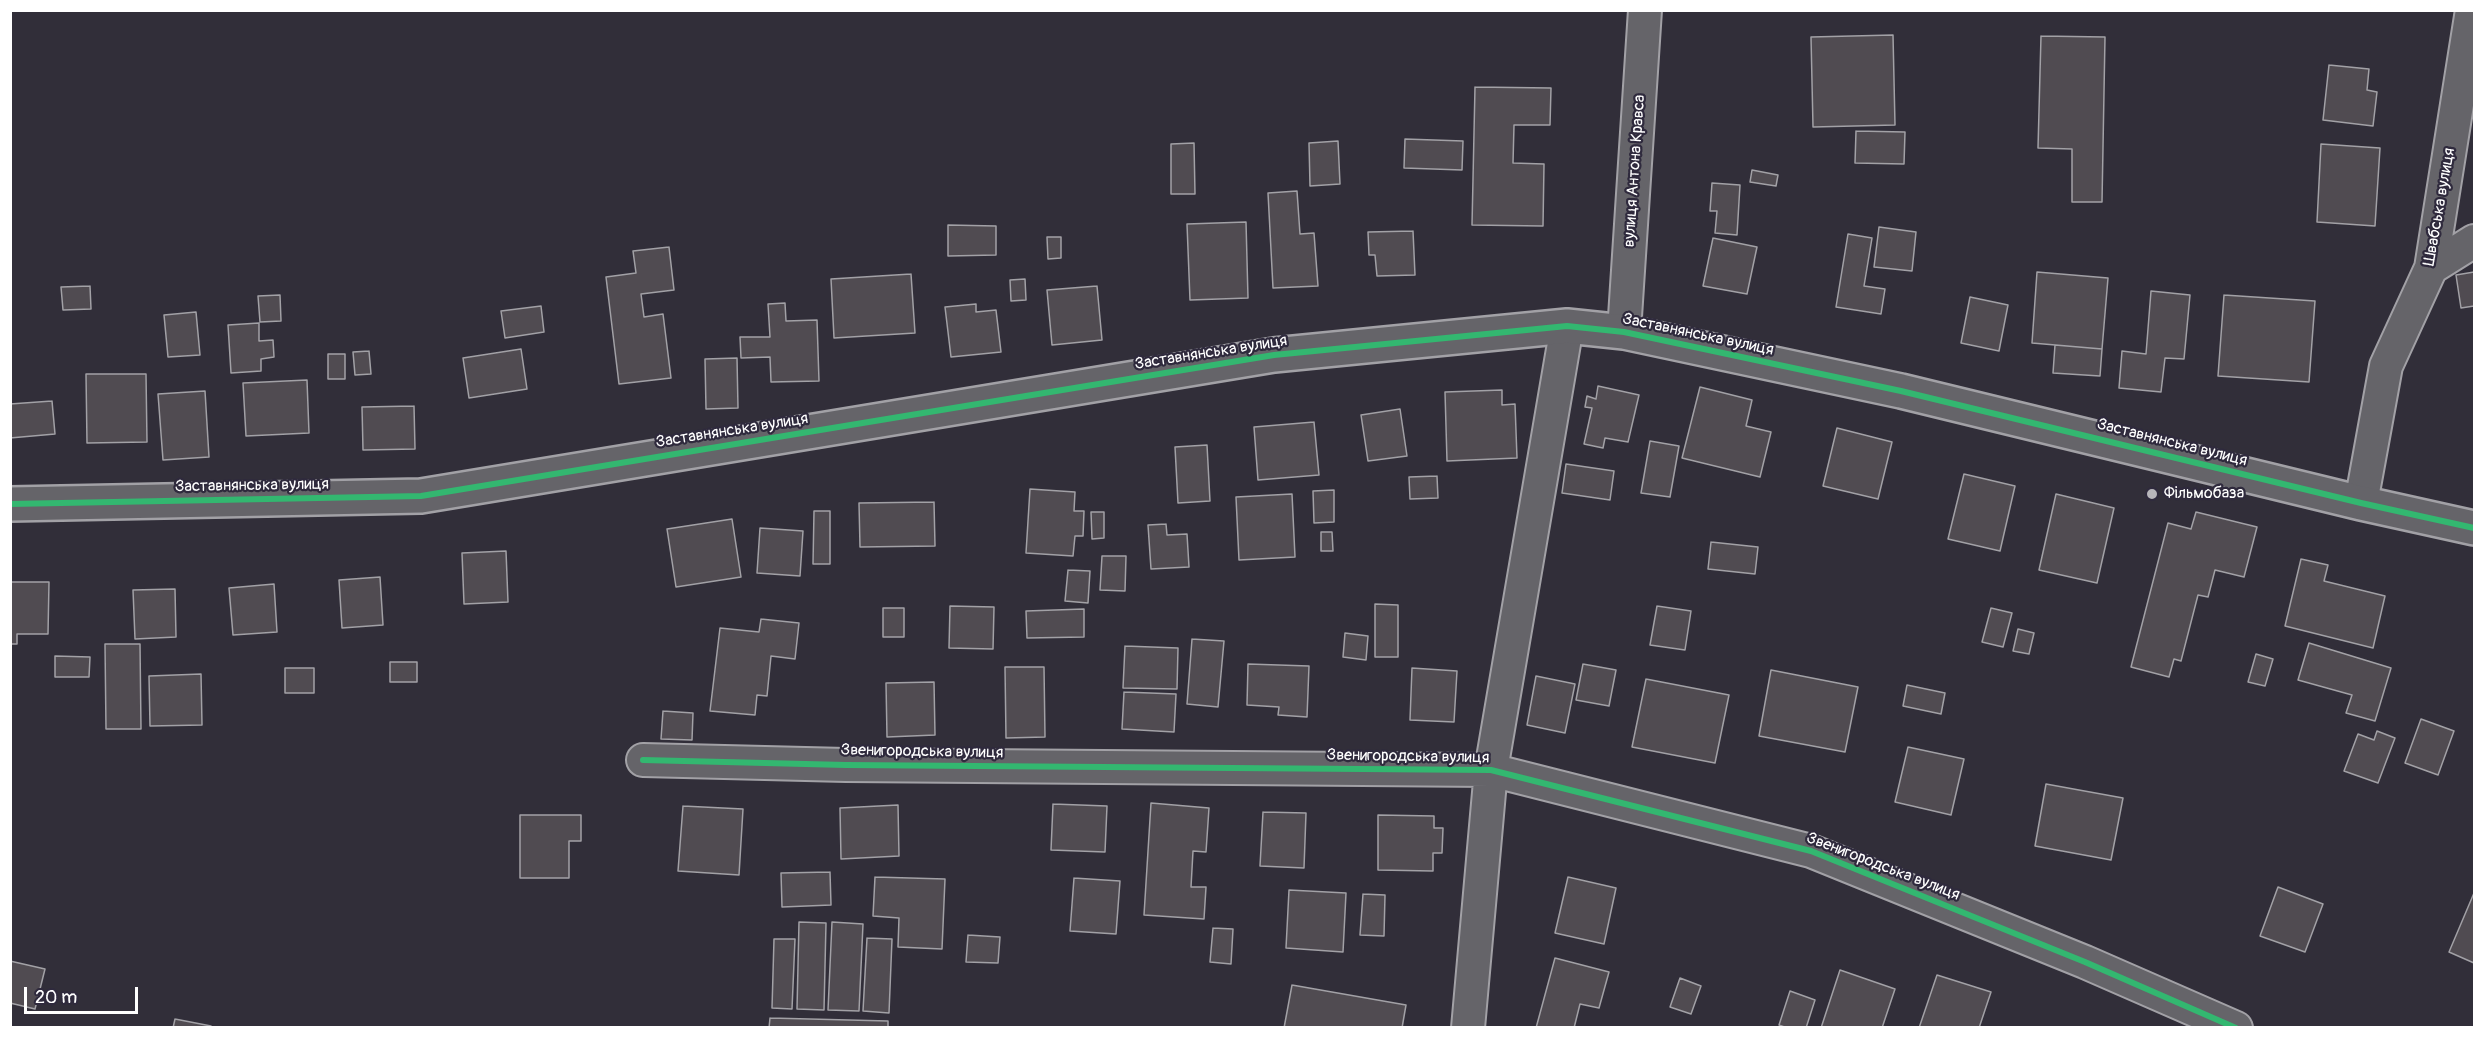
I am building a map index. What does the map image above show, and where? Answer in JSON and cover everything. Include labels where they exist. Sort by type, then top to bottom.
[{"type":"street","name":"вулиця Антона Кравса","points":[[1624,332],[1645,10]]},
{"type":"street","name":"Швабська вулиця","points":[[2361,502],[2386,366],[2431,268],[2472,10]]},
{"type":"street","points":[[2431,268],[2475,241]]},
{"type":"street","name":"Заставнянська вулиця","points":[[10,504],[422,496],[1274,355],[1567,326],[1624,332],[1901,391],[2475,528]]},
{"type":"street","points":[[1468,1028],[1491,770],[1567,326]]},
{"type":"street","name":"Звенигородська вулиця","points":[[643,760],[858,765],[1491,770],[1812,851],[2085,962],[2236,1028]]},
{"type":"building","points":[[1893,35],[1895,125],[1813,127],[1811,37]]},
{"type":"building","points":[[2041,36],[2105,37],[2102,202],[2072,202],[2072,149],[2038,148]]},
{"type":"building","points":[[2329,65],[2369,69],[2367,90],[2377,92],[2373,126],[2323,120]]},
{"type":"building","points":[[1475,87],[1551,88],[1550,125],[1514,125],[1513,163],[1544,164],[1543,226],[1472,225]]},
{"type":"building","points":[[1856,131],[1905,132],[1904,164],[1855,163]]},
{"type":"building","points":[[1405,139],[1463,141],[1462,170],[1404,168]]},
{"type":"building","points":[[1338,141],[1340,184],[1310,186],[1309,143]]},
{"type":"building","points":[[1194,143],[1195,194],[1171,194],[1171,144]]},
{"type":"building","points":[[2321,144],[2380,148],[2375,226],[2317,222]]},
{"type":"building","points":[[1752,170],[1778,175],[1776,186],[1750,182]]},
{"type":"building","points":[[1712,183],[1740,185],[1737,235],[1715,233],[1717,211],[1710,211]]},
{"type":"building","points":[[1297,191],[1300,234],[1314,233],[1318,286],[1273,288],[1268,193]]},
{"type":"building","points":[[1246,222],[1248,298],[1190,300],[1187,224]]},
{"type":"building","points":[[948,225],[996,226],[996,255],[948,256]]},
{"type":"building","points":[[1879,227],[1916,232],[1912,271],[1874,267]]},
{"type":"building","points":[[1413,231],[1415,275],[1377,276],[1375,255],[1369,255],[1368,232]]},
{"type":"building","points":[[1848,234],[1872,238],[1864,286],[1885,289],[1881,314],[1836,307]]},
{"type":"building","points":[[1047,237],[1061,237],[1061,258],[1048,259]]},
{"type":"building","points":[[1713,238],[1757,247],[1747,294],[1703,286]]},
{"type":"building","points":[[669,247],[674,290],[641,294],[644,317],[663,314],[671,378],[619,384],[606,277],[636,273],[633,251]]},
{"type":"building","points":[[2037,272],[2108,278],[2102,349],[2032,343]]},
{"type":"building","points":[[2474,272],[2474,306],[2461,308],[2456,275]]},
{"type":"building","points":[[911,274],[915,333],[834,338],[831,279]]},
{"type":"building","points":[[1025,279],[1026,300],[1011,301],[1010,280]]},
{"type":"building","points":[[90,286],[91,309],[63,310],[61,287]]},
{"type":"building","points":[[1097,286],[1102,340],[1052,345],[1047,290]]},
{"type":"building","points":[[2151,291],[2190,295],[2184,359],[2165,358],[2161,392],[2119,388],[2122,351],[2146,354]]},
{"type":"building","points":[[280,295],[281,321],[260,322],[258,296]]},
{"type":"building","points":[[2224,295],[2315,301],[2309,382],[2218,376]]},
{"type":"building","points":[[1970,297],[2008,305],[1999,351],[1961,343]]},
{"type":"building","points":[[785,303],[786,321],[817,320],[819,381],[771,382],[770,357],[741,358],[740,337],[770,337],[768,304]]},
{"type":"building","points":[[976,304],[976,312],[996,310],[1001,352],[951,357],[945,307]]},
{"type":"building","points":[[541,306],[544,332],[505,338],[501,311]]},
{"type":"building","points":[[196,312],[200,355],[168,357],[164,315]]},
{"type":"building","points":[[259,323],[259,341],[273,340],[274,357],[261,359],[261,371],[231,373],[228,325]]},
{"type":"building","points":[[2055,345],[2102,349],[2100,376],[2053,373]]},
{"type":"building","points":[[521,349],[527,389],[469,398],[463,358]]},
{"type":"building","points":[[369,351],[371,374],[355,375],[353,352]]},
{"type":"building","points":[[328,354],[345,354],[345,379],[328,379]]},
{"type":"building","points":[[737,358],[738,408],[706,409],[705,359]]},
{"type":"building","points":[[86,374],[146,374],[147,442],[87,443]]},
{"type":"building","points":[[307,380],[309,433],[246,436],[243,383]]},
{"type":"building","points":[[1598,386],[1639,395],[1628,442],[1605,438],[1603,448],[1584,444],[1592,408],[1585,407],[1587,396],[1596,399]]},
{"type":"building","points":[[1700,387],[1752,400],[1746,426],[1771,432],[1760,477],[1682,458]]},
{"type":"building","points":[[1502,390],[1502,405],[1515,404],[1517,458],[1447,461],[1445,392]]},
{"type":"building","points":[[205,391],[209,457],[163,460],[158,394]]},
{"type":"building","points":[[52,401],[55,434],[10,438],[10,404]]},
{"type":"building","points":[[414,406],[415,449],[363,450],[362,407]]},
{"type":"building","points":[[1400,409],[1407,456],[1368,461],[1361,415]]},
{"type":"building","points":[[1314,422],[1319,475],[1258,480],[1254,427]]},
{"type":"building","points":[[1837,428],[1892,442],[1878,499],[1823,486]]},
{"type":"building","points":[[1650,441],[1679,446],[1670,497],[1641,493]]},
{"type":"building","points":[[1207,445],[1210,501],[1178,503],[1175,447]]},
{"type":"building","points":[[1566,464],[1614,471],[1610,500],[1562,493]]},
{"type":"building","points":[[1964,474],[2015,486],[2000,551],[1948,539]]},
{"type":"building","points":[[1437,476],[1438,498],[1410,499],[1409,477]]},
{"type":"building","points":[[1030,489],[1075,492],[1074,511],[1084,511],[1083,536],[1075,536],[1073,556],[1026,553]]},
{"type":"building","points":[[1334,490],[1334,522],[1314,523],[1313,491]]},
{"type":"building","points":[[1292,494],[1295,557],[1239,560],[1236,497]]},
{"type":"building","points":[[2056,494],[2114,508],[2097,583],[2039,570]]},
{"type":"building","points":[[934,502],[935,546],[860,547],[859,503]]},
{"type":"building","points":[[814,511],[830,511],[830,564],[813,564]]},
{"type":"building","points":[[1091,512],[1104,512],[1104,538],[1092,539]]},
{"type":"building","points":[[2196,512],[2257,527],[2244,577],[2215,570],[2208,597],[2198,595],[2181,661],[2174,659],[2169,677],[2131,667],[2168,523],[2191,529]]},
{"type":"building","points":[[732,519],[741,577],[676,587],[667,529]]},
{"type":"building","points":[[1166,524],[1167,535],[1187,534],[1189,567],[1151,569],[1148,525]]},
{"type":"building","points":[[760,528],[803,531],[800,576],[757,573]]},
{"type":"building","points":[[1321,532],[1332,532],[1333,551],[1321,551]]},
{"type":"building","points":[[1711,542],[1758,547],[1755,574],[1708,569]]},
{"type":"building","points":[[506,551],[508,602],[464,604],[462,553]]},
{"type":"building","points":[[1102,556],[1126,556],[1125,591],[1100,590]]},
{"type":"building","points":[[2301,559],[2328,565],[2324,581],[2385,596],[2373,648],[2285,626]]},
{"type":"building","points":[[1068,570],[1090,571],[1088,603],[1065,601]]},
{"type":"building","points":[[380,577],[383,625],[342,628],[339,580]]},
{"type":"building","points":[[10,582],[49,582],[48,634],[17,634],[17,644],[10,644]]},
{"type":"building","points":[[274,584],[277,632],[233,635],[229,588]]},
{"type":"building","points":[[175,589],[176,637],[135,639],[133,590]]},
{"type":"building","points":[[1375,604],[1398,605],[1398,657],[1375,657]]},
{"type":"building","points":[[950,606],[994,607],[993,649],[949,648]]},
{"type":"building","points":[[1657,606],[1691,611],[1685,650],[1650,645]]},
{"type":"building","points":[[883,608],[904,608],[904,637],[883,637]]},
{"type":"building","points":[[1991,608],[2012,613],[2003,647],[1982,642]]},
{"type":"building","points":[[1084,609],[1084,637],[1027,638],[1026,611]]},
{"type":"building","points":[[761,619],[799,623],[795,659],[771,656],[767,696],[757,695],[755,715],[710,711],[720,628],[759,632]]},
{"type":"building","points":[[2018,629],[2034,633],[2029,654],[2013,651]]},
{"type":"building","points":[[1345,633],[1368,636],[1366,660],[1343,657]]},
{"type":"building","points":[[1192,639],[1224,641],[1218,707],[1187,704]]},
{"type":"building","points":[[2309,643],[2391,668],[2375,721],[2346,713],[2352,695],[2298,680]]},
{"type":"building","points":[[105,644],[140,644],[141,729],[106,729]]},
{"type":"building","points":[[1125,646],[1178,648],[1177,689],[1123,688]]},
{"type":"building","points":[[2256,654],[2273,659],[2265,686],[2248,682]]},
{"type":"building","points":[[55,656],[90,657],[89,677],[55,677]]},
{"type":"building","points":[[390,662],[417,662],[417,682],[390,682]]},
{"type":"building","points":[[1248,664],[1309,666],[1307,717],[1278,715],[1279,707],[1247,705]]},
{"type":"building","points":[[1583,664],[1616,670],[1609,706],[1576,700]]},
{"type":"building","points":[[1005,667],[1044,667],[1045,737],[1006,738]]},
{"type":"building","points":[[285,668],[314,668],[314,693],[285,693]]},
{"type":"building","points":[[1412,668],[1457,671],[1454,722],[1410,720]]},
{"type":"building","points":[[1771,670],[1858,687],[1845,752],[1759,736]]},
{"type":"building","points":[[201,674],[202,725],[150,726],[149,676]]},
{"type":"building","points":[[1536,676],[1575,684],[1565,733],[1527,725]]},
{"type":"building","points":[[1646,679],[1729,695],[1715,763],[1632,747]]},
{"type":"building","points":[[934,682],[935,735],[887,737],[886,683]]},
{"type":"building","points":[[1907,685],[1945,693],[1941,714],[1903,706]]},
{"type":"building","points":[[1124,692],[1176,694],[1174,732],[1122,729]]},
{"type":"building","points":[[663,711],[693,713],[692,740],[661,739]]},
{"type":"building","points":[[2421,719],[2454,731],[2438,775],[2405,763]]},
{"type":"building","points":[[2377,731],[2395,738],[2378,783],[2344,771],[2358,734],[2374,740]]},
{"type":"building","points":[[1908,747],[1964,759],[1951,815],[1895,802]]},
{"type":"building","points":[[2046,784],[2123,798],[2111,860],[2035,846]]},
{"type":"building","points":[[1151,803],[1209,808],[1206,852],[1193,851],[1191,887],[1206,887],[1204,919],[1144,915]]},
{"type":"building","points":[[1053,804],[1107,806],[1105,852],[1051,850]]},
{"type":"building","points":[[898,805],[899,856],[841,859],[840,808]]},
{"type":"building","points":[[683,806],[743,809],[739,875],[678,871]]},
{"type":"building","points":[[1263,812],[1306,813],[1304,868],[1260,866]]},
{"type":"building","points":[[520,815],[581,815],[581,841],[569,841],[569,878],[520,878]]},
{"type":"building","points":[[1378,815],[1434,816],[1434,828],[1443,828],[1442,853],[1433,853],[1433,871],[1378,870]]},
{"type":"building","points":[[830,872],[831,905],[782,907],[781,873]]},
{"type":"building","points":[[875,877],[945,879],[942,949],[898,947],[899,918],[873,916]]},
{"type":"building","points":[[1568,877],[1616,888],[1604,944],[1555,933]]},
{"type":"building","points":[[1074,878],[1120,881],[1116,934],[1070,931]]},
{"type":"building","points":[[2278,887],[2323,904],[2305,952],[2260,936]]},
{"type":"building","points":[[1289,890],[1346,893],[1343,952],[1286,948]]},
{"type":"building","points":[[2474,893],[2474,963],[2449,952]]},
{"type":"building","points":[[1363,894],[1385,895],[1384,936],[1360,935]]},
{"type":"building","points":[[799,922],[826,923],[824,1010],[797,1009]]},
{"type":"building","points":[[832,922],[863,924],[859,1011],[828,1010]]},
{"type":"building","points":[[1213,928],[1233,929],[1231,964],[1210,962]]},
{"type":"building","points":[[968,935],[1000,937],[998,963],[966,962]]},
{"type":"building","points":[[867,938],[892,939],[889,1013],[863,1011]]},
{"type":"building","points":[[774,939],[795,939],[792,1009],[772,1008]]},
{"type":"building","points":[[1555,958],[1609,972],[1599,1008],[1580,1004],[1574,1028],[1536,1028]]},
{"type":"building","points":[[10,961],[45,969],[35,1009],[10,1003]]},
{"type":"building","points":[[1840,970],[1895,989],[1882,1028],[1821,1028]]},
{"type":"building","points":[[1937,975],[1991,992],[1979,1028],[1919,1028]]},
{"type":"building","points":[[1680,978],[1701,986],[1691,1014],[1670,1007]]},
{"type":"building","points":[[1292,985],[1406,1005],[1402,1028],[1284,1028]]},
{"type":"building","points":[[1790,991],[1815,1000],[1806,1028],[1787,1028],[1779,1025]]},
{"type":"building","points":[[770,1018],[888,1021],[888,1028],[769,1028]]},
{"type":"building","points":[[175,1019],[211,1026],[211,1028],[173,1028]]},
{"type":"cycle path","points":[[10,504],[421,496],[1274,355],[1567,326],[1624,332],[1901,391],[2361,503],[2474,528]]},
{"type":"cycle path","points":[[643,760],[846,765],[1491,770],[1811,851],[2085,962],[2236,1028]]},
{"type":"place","name":"Фільмобаза","points":[[2152,494]]}]
